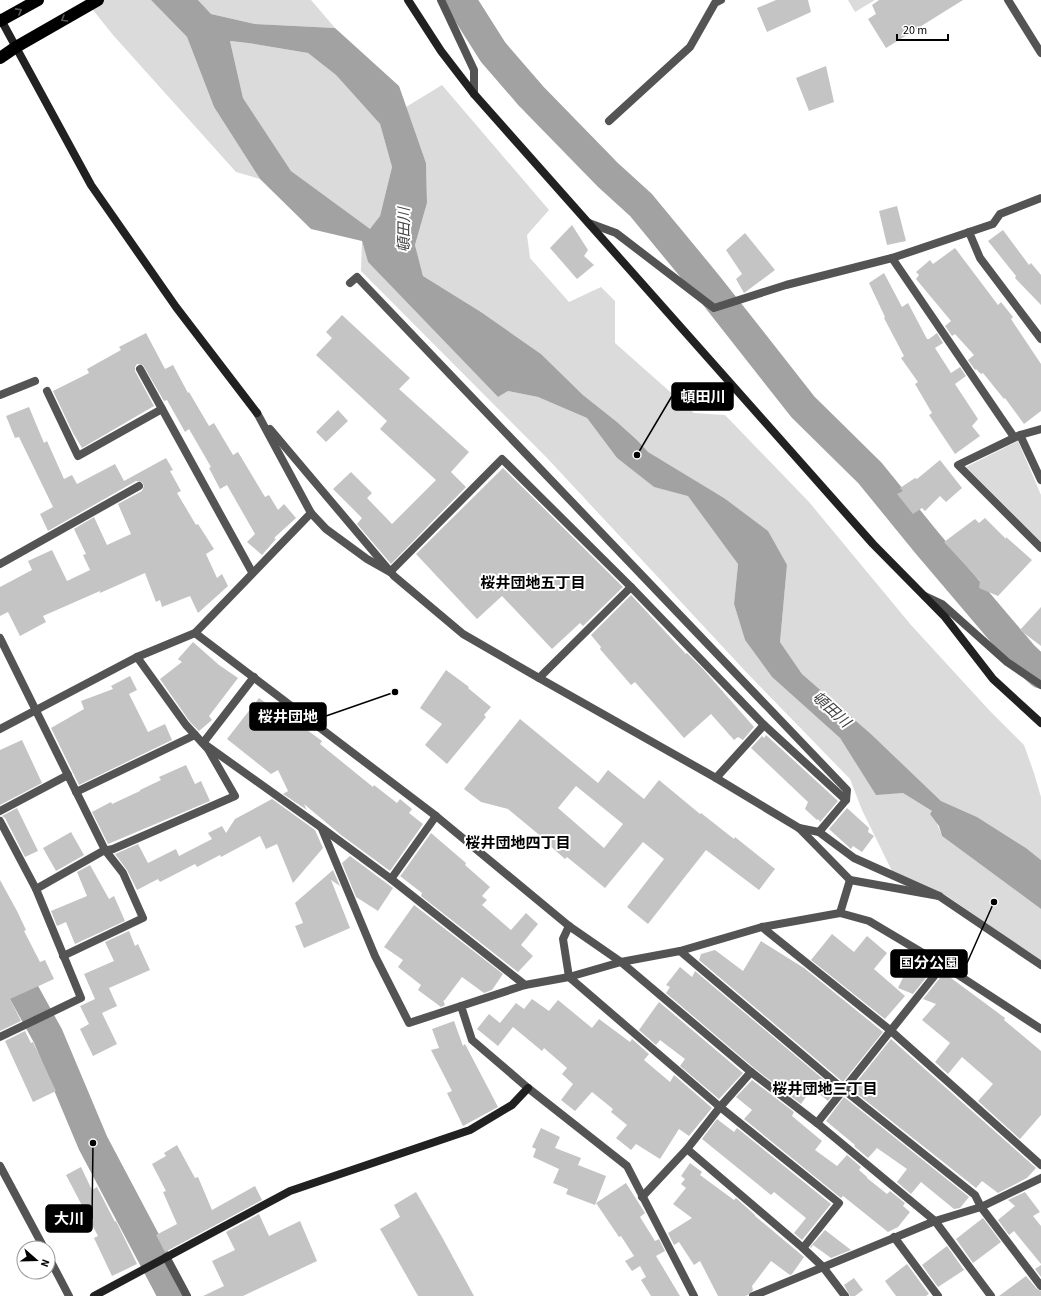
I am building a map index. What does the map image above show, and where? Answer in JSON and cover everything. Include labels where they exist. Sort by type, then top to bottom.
[{"type":"highway","points":[[0,20],[38,0]]},
{"type":"highway","points":[[0,58],[16,47],[98,0]]},
{"type":"street","points":[[408,0],[440,51],[474,94],[873,544],[945,617],[992,679],[1041,723]]},
{"type":"street","points":[[441,0],[474,70],[474,94]]},
{"type":"street","points":[[609,121],[690,47],[715,3],[721,0]]},
{"type":"street","points":[[1008,0],[1041,53]]},
{"type":"street","points":[[0,20],[91,185],[176,307],[257,413],[390,572],[464,634],[716,778],[800,828],[850,880],[939,896]]},
{"type":"street","points":[[589,223],[616,233],[714,308],[786,285],[892,258],[993,224],[1000,214],[1041,198]]},
{"type":"street","points":[[969,232],[980,258],[1041,339]]},
{"type":"street","points":[[892,258],[1017,436],[1041,480]]},
{"type":"street","points":[[350,283],[357,277],[847,790],[846,800],[819,832]]},
{"type":"street","points":[[140,369],[252,572]]},
{"type":"street","points":[[0,395],[35,382]]},
{"type":"street","points":[[47,391],[78,456],[162,409]]},
{"type":"street","points":[[257,413],[311,513],[326,529],[367,559],[390,572]]},
{"type":"street","points":[[1041,429],[1017,436],[958,465],[1041,548]]},
{"type":"street","points":[[390,572],[502,459],[632,587],[764,725],[846,800]]},
{"type":"street","points":[[0,564],[139,486]]},
{"type":"street","points":[[0,729],[137,657],[195,633],[252,572],[311,513]]},
{"type":"street","points":[[539,678],[632,587]]},
{"type":"street","points":[[923,595],[942,604],[1007,662],[1041,685]]},
{"type":"street","points":[[195,633],[436,816],[569,926],[621,962],[751,1072],[817,1123],[935,1221],[991,1296]]},
{"type":"street","points":[[0,638],[105,850],[123,873],[143,918],[63,956]]},
{"type":"street","points":[[36,889],[105,850],[112,849],[235,796],[208,749],[186,726],[137,657]]},
{"type":"street","points":[[202,743],[254,677]]},
{"type":"street","points":[[716,778],[764,725]]},
{"type":"street","points":[[76,792],[195,735]]},
{"type":"street","points":[[202,743],[391,879],[525,985]]},
{"type":"street","points":[[0,811],[68,775]]},
{"type":"street","points":[[391,879],[436,816]]},
{"type":"street","points":[[0,821],[36,889],[81,998],[0,1037]]},
{"type":"street","points":[[322,828],[375,956],[409,1023],[525,985],[569,977],[621,962],[680,951],[762,927],[840,913],[869,921],[943,965],[1041,1029]]},
{"type":"street","points":[[800,828],[819,832],[854,858],[939,896],[1041,966]]},
{"type":"street","points":[[840,913],[850,880]]},
{"type":"street","points":[[569,926],[563,939],[569,977],[720,1107],[839,1204],[803,1248]]},
{"type":"street","points":[[762,927],[890,1030],[1041,1165]]},
{"type":"street","points":[[680,951],[844,1090],[975,1195],[981,1207],[1041,1286]]},
{"type":"street","points":[[817,1123],[943,965]]},
{"type":"street","points":[[461,1006],[472,1040],[528,1088],[627,1166],[694,1296]]},
{"type":"street","points":[[642,1197],[687,1149],[720,1107],[751,1072]]},
{"type":"street","points":[[94,1296],[290,1191],[470,1130],[512,1105],[528,1088]]},
{"type":"street","points":[[687,1149],[803,1248],[823,1267],[845,1296]]},
{"type":"street","points":[[0,1166],[40,1240]]},
{"type":"street","points":[[753,1296],[894,1237],[935,1221],[981,1207],[1041,1178]]},
{"type":"street","points":[[894,1237],[938,1296]]},
{"type":"street","points":[[166,1257],[187,1296]]},
{"type":"street","points":[[56,1271],[69,1296]]},
{"type":"shaded area","points":[[85,0],[151,0],[187,37],[214,107],[260,179],[236,172],[113,35]]},
{"type":"shaded area","points":[[198,0],[311,0],[335,28],[255,24],[211,14]]},
{"type":"shaded area","points":[[848,0],[875,0],[855,12]]},
{"type":"shaded area","points":[[230,41],[308,53],[336,75],[380,124],[392,167],[380,216],[370,230],[291,171],[243,98]]},
{"type":"shaded area","points":[[442,85],[549,210],[527,235],[530,258],[569,302],[601,287],[615,301],[615,343],[694,413],[725,415],[809,502],[911,625],[989,710],[1024,745],[1041,797],[1041,860],[1026,848],[977,817],[941,801],[871,734],[802,674],[780,642],[787,565],[724,498],[647,452],[637,440],[583,395],[541,354],[481,312],[423,276],[415,245],[427,203],[426,163],[406,107]]},
{"type":"shaded area","points":[[362,241],[368,262],[498,397],[508,391],[538,397],[587,418],[617,458],[654,487],[691,495],[738,564],[734,604],[745,640],[772,677],[840,738],[876,794],[903,793],[932,811],[942,836],[1041,909],[1041,961],[947,896],[892,871],[862,810],[850,779],[748,674],[548,459],[361,271]]},
{"type":"shaded area","points":[[1018,441],[1041,495],[1041,542],[966,467]]},
{"type":"water","points":[[151,0],[198,0],[211,14],[255,24],[335,28],[399,86],[426,163],[427,203],[415,245],[423,276],[481,312],[541,354],[583,395],[617,422],[648,452],[724,498],[768,531],[787,565],[780,642],[802,674],[871,734],[941,801],[977,817],[1026,848],[1041,860],[1041,909],[942,836],[939,826],[930,814],[932,811],[903,793],[876,795],[840,738],[772,677],[745,640],[734,604],[738,564],[688,496],[654,487],[617,458],[587,418],[538,397],[508,391],[498,397],[368,262],[362,241],[311,229],[260,179],[214,107],[187,37]],"holes":[[[230,41],[308,53],[336,75],[380,124],[392,167],[380,216],[370,229],[291,171],[243,98]]]},
{"type":"building","points":[[776,0],[808,0],[811,12],[767,32],[757,8]]},
{"type":"building","points":[[879,0],[963,0],[886,48],[868,19],[876,14],[872,5]]},
{"type":"building","points":[[826,66],[834,102],[809,111],[796,78]]},
{"type":"building","points":[[897,206],[906,241],[887,245],[879,211]]},
{"type":"building","points":[[572,225],[588,250],[584,256],[594,265],[577,279],[550,248]]},
{"type":"building","points":[[1003,230],[1029,265],[1031,263],[1041,275],[1041,305],[1015,278],[1016,276],[988,241]]},
{"type":"building","points":[[745,233],[775,270],[744,293],[736,279],[742,274],[726,250]]},
{"type":"building","points":[[955,248],[998,305],[1001,302],[1013,317],[1011,319],[1041,364],[1041,411],[1024,424],[1005,398],[1004,399],[983,373],[981,374],[976,369],[975,370],[968,360],[974,355],[955,334],[952,336],[945,326],[951,321],[916,279],[919,275],[916,272],[930,260],[933,264]]},
{"type":"building","points":[[884,273],[902,307],[908,303],[927,339],[937,333],[943,343],[935,348],[951,373],[960,367],[966,376],[955,384],[978,419],[972,426],[980,436],[955,454],[929,415],[932,413],[915,384],[918,382],[901,358],[904,356],[884,318],[885,317],[869,283]]},
{"type":"building","points":[[342,315],[410,378],[399,389],[469,452],[451,472],[466,487],[391,564],[357,524],[362,518],[333,489],[351,472],[372,493],[367,498],[392,524],[436,480],[380,429],[387,421],[316,355],[332,338],[326,332]]},
{"type":"building","points":[[146,333],[165,369],[173,365],[188,393],[189,392],[209,426],[214,423],[233,455],[238,452],[265,497],[269,495],[278,510],[284,504],[296,518],[274,538],[276,539],[262,555],[247,542],[255,534],[227,485],[220,489],[209,468],[211,467],[189,429],[185,432],[167,400],[164,401],[143,365],[137,364],[135,371],[154,406],[82,448],[73,433],[53,391],[89,373],[87,369],[121,350],[119,347]]},
{"type":"building","points":[[29,407],[44,443],[47,441],[64,479],[72,475],[77,484],[115,464],[124,481],[166,458],[173,470],[170,471],[181,491],[177,493],[196,525],[198,524],[214,549],[206,554],[217,578],[222,574],[228,586],[198,613],[190,596],[162,607],[160,600],[156,602],[145,573],[43,616],[46,622],[20,636],[8,612],[0,616],[0,587],[32,570],[28,561],[52,550],[67,581],[90,570],[83,555],[86,554],[74,529],[94,517],[107,545],[131,534],[118,504],[142,491],[144,486],[142,482],[136,481],[48,531],[40,514],[53,507],[19,437],[15,438],[6,416]]},
{"type":"building","points":[[338,410],[348,421],[326,442],[316,432]]},
{"type":"building","points":[[940,460],[962,488],[946,502],[940,496],[925,511],[922,508],[913,514],[897,494],[903,491],[900,488],[915,478],[917,479]]},
{"type":"building","points":[[503,468],[623,587],[583,626],[580,623],[552,649],[502,596],[477,619],[416,554]]},
{"type":"building","points":[[985,518],[1006,539],[1006,537],[1032,560],[998,596],[979,588],[980,581],[944,542],[975,519],[979,523]]},
{"type":"building","points":[[631,595],[686,654],[687,653],[703,669],[754,727],[743,740],[738,737],[734,740],[711,714],[684,738],[635,682],[631,685],[600,649],[601,647],[591,635]]},
{"type":"building","points":[[1041,607],[1041,646],[1020,630]]},
{"type":"building","points":[[193,642],[219,665],[238,678],[209,716],[212,720],[199,731],[190,722],[160,679],[182,662],[178,659]]},
{"type":"building","points":[[446,670],[469,687],[468,688],[491,707],[484,715],[486,717],[447,764],[425,745],[442,724],[420,708]]},
{"type":"building","points":[[130,676],[137,690],[129,694],[148,732],[165,724],[172,740],[79,785],[51,728],[84,709],[81,701],[113,689],[111,686]]},
{"type":"building","points":[[259,698],[289,720],[291,718],[322,741],[320,744],[373,787],[374,785],[397,803],[400,799],[412,809],[409,813],[423,824],[390,871],[341,835],[304,804],[307,810],[283,794],[288,791],[278,770],[271,774],[227,739]]},
{"type":"building","points":[[520,719],[598,783],[608,770],[644,799],[659,780],[700,814],[701,813],[734,839],[735,837],[775,869],[759,890],[706,850],[648,924],[627,907],[664,859],[643,842],[605,888],[567,857],[565,859],[548,844],[549,843],[508,809],[481,802],[464,789]],"holes":[[[576,786],[623,824],[604,848],[558,808]]]},
{"type":"building","points":[[766,735],[838,801],[820,822],[805,809],[808,802],[751,748],[762,736],[764,738]]},
{"type":"building","points":[[22,740],[42,783],[0,805],[0,750]]},
{"type":"building","points":[[186,765],[195,784],[201,781],[210,801],[108,844],[92,812],[111,802],[112,804],[140,791],[161,780],[159,777]]},
{"type":"building","points":[[272,799],[315,830],[323,848],[293,883],[277,844],[266,849],[260,836],[221,857],[220,855],[197,867],[195,864],[160,882],[158,879],[137,890],[127,870],[115,854],[138,844],[148,863],[176,849],[179,856],[212,839],[208,833],[222,826],[226,833],[235,819]]},
{"type":"building","points":[[17,808],[38,851],[25,857],[5,818],[2,816]]},
{"type":"building","points":[[847,808],[869,828],[868,832],[874,836],[862,852],[853,846],[851,849],[829,829]]},
{"type":"building","points":[[71,832],[84,855],[56,871],[43,848]]},
{"type":"building","points":[[431,833],[466,863],[465,865],[490,887],[482,896],[487,900],[482,905],[511,930],[526,913],[538,924],[521,945],[533,956],[518,972],[421,896],[422,893],[400,876]]},
{"type":"building","points":[[350,856],[393,888],[378,911],[356,897],[342,863]]},
{"type":"building","points":[[90,865],[109,899],[114,896],[125,921],[75,944],[66,922],[57,926],[51,911],[87,896],[77,872]]},
{"type":"building","points":[[333,870],[340,886],[331,880],[350,928],[304,948],[295,926],[303,923],[295,903]]},
{"type":"building","points":[[0,880],[17,911],[26,930],[24,931],[40,962],[45,960],[54,979],[10,999],[21,1021],[0,1031]]},
{"type":"building","points":[[414,905],[503,974],[492,990],[484,993],[462,977],[444,1001],[443,1000],[445,1005],[441,1007],[418,990],[421,985],[398,967],[403,960],[384,947]]},
{"type":"building","points":[[129,931],[135,946],[138,944],[150,970],[109,988],[117,1006],[102,1013],[117,1044],[93,1056],[80,1029],[89,1024],[80,1006],[95,999],[84,974],[114,961],[105,942]]},
{"type":"building","points":[[832,934],[854,952],[867,936],[887,953],[874,969],[905,996],[885,1019],[811,960]]},
{"type":"building","points":[[761,941],[804,968],[883,1032],[843,1082],[699,960],[701,954],[715,950],[743,971]]},
{"type":"building","points":[[912,959],[933,969],[913,994],[898,988]]},
{"type":"building","points":[[680,967],[692,977],[695,971],[836,1090],[828,1101],[812,1088],[801,1104],[754,1068],[666,993],[670,987],[666,985]]},
{"type":"building","points":[[943,974],[951,978],[1005,1018],[1004,1020],[1041,1051],[1041,1115],[1020,1139],[978,1101],[993,1084],[962,1057],[948,1074],[935,1062],[950,1043],[922,1020],[936,1004],[923,999]]},
{"type":"building","points":[[532,999],[549,1011],[558,1000],[592,1028],[599,1019],[630,1042],[632,1039],[649,1054],[644,1060],[670,1082],[674,1075],[712,1108],[689,1136],[679,1129],[660,1159],[636,1144],[631,1150],[616,1138],[627,1125],[611,1112],[613,1109],[592,1092],[575,1111],[561,1100],[573,1084],[562,1074],[567,1068],[544,1048],[542,1051],[513,1027],[498,1046],[477,1029],[489,1014],[500,1023],[516,1003],[524,1009]]},
{"type":"building","points":[[659,1002],[743,1073],[719,1099],[680,1066],[685,1059],[660,1040],[656,1045],[639,1030]]},
{"type":"building","points":[[454,1021],[463,1046],[465,1044],[498,1107],[463,1126],[447,1093],[452,1091],[431,1050],[439,1048],[432,1029]]},
{"type":"building","points":[[25,1031],[31,1043],[33,1042],[56,1091],[33,1102],[5,1041]]},
{"type":"building","points":[[891,1039],[1036,1168],[1027,1178],[998,1193],[982,1181],[976,1188],[851,1089]]},
{"type":"building","points":[[752,1080],[794,1112],[792,1116],[822,1141],[815,1150],[837,1166],[847,1155],[861,1167],[859,1170],[867,1178],[887,1194],[890,1191],[905,1203],[903,1206],[910,1212],[898,1227],[888,1232],[843,1196],[841,1198],[744,1119],[752,1110],[736,1097]]},
{"type":"building","points":[[844,1097],[969,1197],[960,1208],[954,1209],[921,1182],[911,1194],[897,1182],[907,1169],[877,1148],[868,1158],[826,1121]]},
{"type":"building","points":[[717,1119],[734,1132],[737,1128],[831,1204],[802,1240],[794,1233],[806,1218],[774,1192],[771,1195],[702,1139]]},
{"type":"building","points":[[541,1128],[560,1137],[555,1148],[581,1158],[578,1165],[606,1176],[595,1205],[566,1194],[568,1189],[553,1183],[559,1169],[533,1157],[536,1149],[532,1147]]},
{"type":"building","points":[[177,1145],[195,1178],[198,1177],[212,1210],[255,1186],[262,1200],[165,1252],[156,1235],[177,1224],[163,1192],[166,1191],[152,1164],[166,1156],[164,1153]]},
{"type":"building","points":[[690,1163],[702,1172],[700,1175],[734,1200],[736,1198],[804,1257],[792,1274],[790,1275],[771,1261],[752,1286],[753,1290],[748,1295],[718,1296],[700,1261],[694,1265],[679,1242],[674,1245],[668,1233],[692,1218],[673,1204],[686,1188],[681,1184],[685,1179],[681,1176]]},
{"type":"building","points":[[81,1167],[92,1190],[97,1187],[137,1264],[112,1276],[94,1238],[98,1236],[66,1175]]},
{"type":"building","points":[[626,1183],[645,1213],[640,1217],[655,1241],[659,1239],[665,1251],[656,1256],[680,1296],[651,1296],[641,1280],[646,1277],[640,1266],[632,1271],[625,1261],[634,1256],[596,1203]]},
{"type":"building","points":[[416,1192],[474,1296],[418,1296],[380,1229],[400,1217],[394,1205]]},
{"type":"building","points":[[1025,1192],[1040,1212],[1033,1216],[1041,1226],[1041,1264],[1014,1231],[1009,1235],[998,1220],[1015,1206],[1008,1200]]},
{"type":"building","points":[[259,1214],[269,1236],[300,1221],[317,1261],[243,1296],[203,1296],[224,1286],[212,1261],[235,1250],[226,1232]]},
{"type":"building","points":[[983,1218],[1001,1242],[973,1263],[956,1239]]},
{"type":"building","points":[[825,1230],[851,1250],[831,1258],[813,1245],[811,1248],[810,1247]]},
{"type":"building","points":[[947,1246],[964,1270],[938,1287],[922,1265]]},
{"type":"building","points":[[907,1264],[929,1294],[926,1296],[896,1296],[885,1281]]},
{"type":"building","points":[[1041,1265],[1041,1277],[1035,1269]]},
{"type":"building","points":[[1026,1276],[1037,1289],[1041,1291],[1041,1296],[999,1296]]},
{"type":"building","points":[[854,1278],[863,1290],[855,1296],[850,1296],[844,1285]]},
{"type":"waterway","points":[[460,0],[493,52],[531,96],[608,175],[641,205],[707,285],[803,407],[870,473],[1023,656],[1041,673]]},
{"type":"waterway","points":[[0,949],[48,1036],[93,1143],[174,1296]]},
{"type":"place","name":"頓田川","points":[[637,455]]},
{"type":"place","name":"桜井団地","points":[[395,692]]},
{"type":"place","name":"国分公園","points":[[994,902]]},
{"type":"place","name":"大川","points":[[93,1143]]},
{"type":"district","name":"桜井団地五丁目","points":[[533,583]]},
{"type":"district","name":"桜井団地四丁目","points":[[518,843]]},
{"type":"district","name":"桜井団地三丁目","points":[[825,1089]]}]
